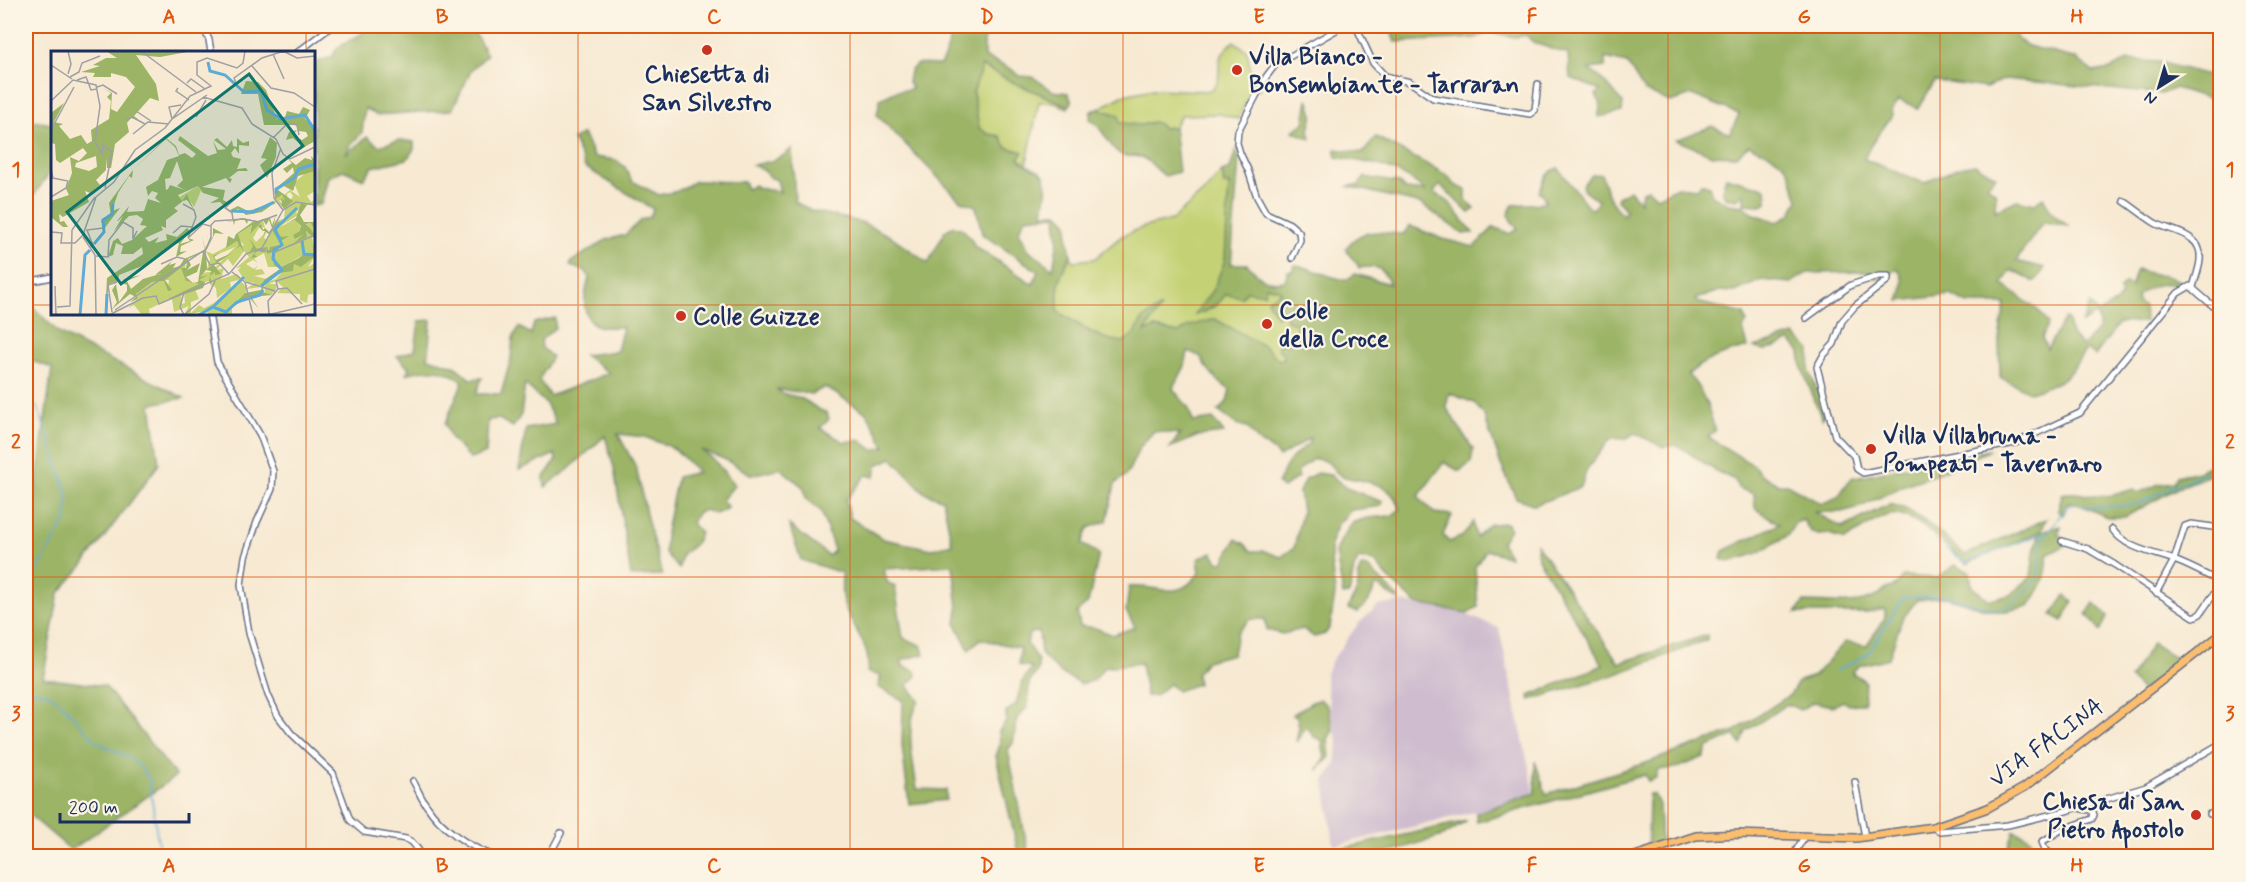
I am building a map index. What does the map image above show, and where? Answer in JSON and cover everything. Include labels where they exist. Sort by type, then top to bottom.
[{"type":"main road","name":"VIA FACINA","points":[[1635,856],[1696,836],[1730,834],[1865,837],[1933,828],[1988,808],[2025,787],[2219,639]]},
{"type":"street","points":[[203,26],[211,51]]},
{"type":"street","points":[[299,51],[332,26]]},
{"type":"street","points":[[1292,258],[1300,240],[1299,232],[1290,224],[1266,213],[1257,197],[1240,153],[1237,143],[1238,131],[1266,77],[1275,65],[1342,26]]},
{"type":"street","points":[[1356,26],[1373,63],[1385,76],[1410,82],[1433,98],[1530,114],[1535,110],[1539,84]]},
{"type":"street","points":[[2124,201],[2157,224],[2185,235],[2196,243],[2200,249],[2200,259],[2193,287]]},
{"type":"street","points":[[1806,318],[1851,285],[1878,276],[1888,276],[1888,280],[1855,306],[1842,321],[1833,344],[1817,367],[1835,436],[1854,456],[1857,469],[1863,473],[2015,443],[2080,413],[2178,293],[2190,285],[2220,312]]},
{"type":"street","points":[[26,279],[51,277]]},
{"type":"street","points":[[209,315],[217,362],[260,435],[273,471],[272,489],[244,557],[241,585],[256,657],[278,716],[291,733],[333,773],[350,820],[364,832],[411,842],[423,856]]},
{"type":"street","points":[[2156,593],[2174,560],[2187,525],[2220,528]]},
{"type":"street","points":[[2062,541],[2088,549],[2196,617],[2210,602],[2220,583],[2174,560],[2142,551],[2116,535],[2112,529]]},
{"type":"street","points":[[1933,828],[1940,831],[2008,825],[2070,810],[2146,787],[2220,744]]},
{"type":"street","points":[[413,781],[427,807],[442,823],[465,842],[482,852],[495,856]]},
{"type":"street","points":[[1855,782],[1865,837]]},
{"type":"street","points":[[2053,856],[2045,849],[2042,842],[2061,830],[2090,821],[2094,815],[2091,810],[2087,809],[2070,810]]},
{"type":"street","points":[[2210,814],[2220,812]]},
{"type":"street","points":[[549,856],[561,833]]},
{"type":"street","points":[[1793,856],[1804,837]]},
{"type":"shaded area","points":[[1401,602],[1465,614],[1499,628],[1534,791],[1525,798],[1482,810],[1334,846],[1325,781],[1336,764],[1338,743],[1325,676],[1332,660],[1359,623],[1378,606]]},
{"type":"green space","points":[[371,26],[471,26],[487,55],[472,69],[452,110],[376,115],[365,108],[362,133],[351,144],[346,154],[367,137],[379,146],[399,140],[414,142],[414,149],[407,159],[372,167],[364,179],[343,170],[328,177],[321,204],[315,206],[315,63],[332,57],[337,48]]},
{"type":"green space","points":[[946,26],[993,26],[993,33],[984,39],[984,57],[1011,69],[1019,76],[1033,77],[1053,91],[1068,93],[1072,102],[1069,106],[982,66],[973,93],[979,128],[988,134],[1000,136],[1006,147],[1023,152],[1019,158],[1026,165],[1043,174],[1045,179],[1043,213],[1058,213],[1068,223],[1071,256],[1063,269],[1059,282],[1058,312],[1106,339],[1124,342],[1135,333],[1143,319],[1161,307],[1145,332],[1155,328],[1179,333],[1189,326],[1215,319],[1264,346],[1279,360],[1284,359],[1278,345],[1289,342],[1297,332],[1297,324],[1287,320],[1284,312],[1277,317],[1267,300],[1281,292],[1279,289],[1266,286],[1264,294],[1246,291],[1242,297],[1226,294],[1212,307],[1195,314],[1214,288],[1225,260],[1229,184],[1224,185],[1222,172],[1230,169],[1236,149],[1239,157],[1231,264],[1247,264],[1259,276],[1272,282],[1285,281],[1288,271],[1292,271],[1295,265],[1340,279],[1346,280],[1355,274],[1390,284],[1382,271],[1375,267],[1359,268],[1348,254],[1346,248],[1358,236],[1371,232],[1403,234],[1410,226],[1443,239],[1474,247],[1494,227],[1510,234],[1518,229],[1509,215],[1513,205],[1545,203],[1543,194],[1539,192],[1547,175],[1558,168],[1590,209],[1594,208],[1598,201],[1583,189],[1582,185],[1592,175],[1601,174],[1612,202],[1624,215],[1626,210],[1617,197],[1630,190],[1640,202],[1642,192],[1648,189],[1657,197],[1677,187],[1697,189],[1701,183],[1709,186],[1712,195],[1728,204],[1744,206],[1751,213],[1778,222],[1791,214],[1798,199],[1788,170],[1779,160],[1767,153],[1749,145],[1736,156],[1712,155],[1676,140],[1712,126],[1730,134],[1739,114],[1692,95],[1670,102],[1644,91],[1627,63],[1605,58],[1605,67],[1589,69],[1606,83],[1623,103],[1622,112],[1598,117],[1601,104],[1596,95],[1600,90],[1570,78],[1568,54],[1534,43],[1526,35],[1516,37],[1490,33],[1475,38],[1395,42],[1389,26],[1993,26],[2003,28],[2018,26],[2016,38],[2028,46],[2077,59],[2093,72],[2111,69],[2128,60],[2159,62],[2212,76],[2220,67],[2220,107],[2217,101],[2175,88],[2161,94],[2005,79],[1986,88],[1935,81],[1918,108],[1899,100],[1864,159],[1924,183],[1960,167],[1975,164],[1996,176],[1987,185],[1996,193],[1995,211],[2017,200],[2035,204],[2043,197],[2052,213],[2068,226],[2043,222],[2016,261],[2045,268],[2035,282],[2011,270],[2002,284],[2039,311],[2048,324],[2042,338],[2047,349],[2065,318],[2068,320],[2071,335],[2083,346],[2099,328],[2098,318],[2094,315],[2082,323],[2090,304],[2098,314],[2118,301],[2121,296],[2120,289],[2126,283],[2131,287],[2137,269],[2180,281],[2185,285],[2160,284],[2138,295],[2137,301],[2144,307],[2145,322],[2119,323],[2095,356],[2086,349],[2063,378],[2049,386],[2029,392],[2000,377],[1999,339],[2005,304],[1969,304],[1950,295],[1899,301],[1903,284],[1897,268],[1884,279],[1873,278],[1870,272],[1807,273],[1791,283],[1762,280],[1735,292],[1719,291],[1696,299],[1697,302],[1744,314],[1747,322],[1743,329],[1748,347],[1709,360],[1688,375],[1702,394],[1711,416],[1715,431],[1708,437],[1753,465],[1762,475],[1777,484],[1787,484],[1821,504],[1838,497],[1851,478],[1990,450],[1934,475],[1907,484],[1860,507],[1841,512],[1814,512],[1843,528],[1881,508],[1891,505],[1898,506],[1908,510],[1929,525],[1965,555],[2046,519],[2041,531],[2061,526],[2058,534],[2070,543],[2047,555],[2045,576],[2029,606],[2001,612],[1946,597],[1917,600],[1902,619],[1889,658],[1858,666],[1852,673],[1865,681],[1864,703],[1849,705],[1843,701],[1833,706],[1813,702],[1800,710],[1787,704],[1746,731],[1741,745],[1735,735],[1708,747],[1704,757],[1680,767],[1658,770],[1656,778],[1648,781],[1645,775],[1477,822],[1476,813],[1535,793],[1535,761],[1546,794],[1640,765],[1735,731],[1790,695],[1799,681],[1814,676],[1845,642],[1866,646],[1885,618],[1885,609],[1867,613],[1796,613],[1804,602],[1859,602],[1896,585],[1903,576],[1937,578],[1955,565],[1970,572],[1972,587],[1990,600],[2010,595],[2031,577],[2034,552],[2040,532],[1967,564],[1929,531],[1906,517],[1885,516],[1844,540],[1830,534],[1818,535],[1810,531],[1803,520],[1795,523],[1787,536],[1758,553],[1729,562],[1721,559],[1723,551],[1779,524],[1755,508],[1754,494],[1738,488],[1735,480],[1718,472],[1677,445],[1663,447],[1635,433],[1625,439],[1611,438],[1587,469],[1581,487],[1535,505],[1516,498],[1501,465],[1484,415],[1474,403],[1449,393],[1446,407],[1473,449],[1471,463],[1459,471],[1444,462],[1418,497],[1434,513],[1452,515],[1443,535],[1449,542],[1463,536],[1473,522],[1476,537],[1490,524],[1506,523],[1510,529],[1501,543],[1510,557],[1486,550],[1475,567],[1478,607],[1467,613],[1417,604],[1390,580],[1374,561],[1359,558],[1354,568],[1349,594],[1343,595],[1336,552],[1341,540],[1352,523],[1367,518],[1391,516],[1400,509],[1397,501],[1383,487],[1342,477],[1328,462],[1313,459],[1298,471],[1298,477],[1283,488],[1278,484],[1284,471],[1293,457],[1309,443],[1310,438],[1279,457],[1269,447],[1261,444],[1247,427],[1236,424],[1218,411],[1227,402],[1230,390],[1212,375],[1200,356],[1188,352],[1185,366],[1173,389],[1188,407],[1193,422],[1213,419],[1224,433],[1198,436],[1170,448],[1180,434],[1154,431],[1140,447],[1127,474],[1115,484],[1107,521],[1088,528],[1082,544],[1099,554],[1088,603],[1077,612],[1080,626],[1095,628],[1113,635],[1135,627],[1126,611],[1129,587],[1176,590],[1184,587],[1192,582],[1200,572],[1198,559],[1212,552],[1218,561],[1223,562],[1236,539],[1251,551],[1264,551],[1281,557],[1294,548],[1302,512],[1299,492],[1305,479],[1317,473],[1331,475],[1346,488],[1383,502],[1381,506],[1351,510],[1338,524],[1331,542],[1335,594],[1330,627],[1325,634],[1314,637],[1303,629],[1282,634],[1267,630],[1265,619],[1250,619],[1237,633],[1233,654],[1206,661],[1196,674],[1198,684],[1177,691],[1169,684],[1155,696],[1146,696],[1141,663],[1104,667],[1094,680],[1081,684],[1060,673],[1041,654],[1039,632],[1029,633],[1027,644],[1038,661],[1038,670],[1029,683],[1028,707],[1017,718],[1013,743],[1008,750],[1029,856],[1019,856],[996,756],[1000,745],[999,731],[1006,722],[1006,712],[1016,704],[1022,682],[1032,667],[1019,665],[1020,648],[980,639],[969,650],[956,624],[958,608],[953,565],[884,569],[887,582],[895,587],[903,638],[921,645],[924,654],[902,660],[902,665],[915,671],[917,676],[907,685],[919,700],[914,711],[911,733],[917,789],[946,790],[946,800],[909,804],[902,746],[903,700],[878,687],[881,676],[867,672],[867,653],[842,597],[842,573],[801,560],[789,525],[829,556],[834,550],[821,511],[806,499],[804,488],[780,468],[752,475],[724,459],[701,450],[713,459],[735,485],[722,500],[728,508],[716,514],[705,510],[697,513],[692,523],[700,533],[695,544],[682,555],[679,569],[665,553],[666,532],[677,477],[698,472],[675,449],[645,437],[618,434],[636,467],[662,575],[631,576],[614,468],[605,436],[568,470],[545,487],[544,477],[556,460],[555,454],[519,470],[526,429],[556,424],[546,404],[525,384],[521,415],[513,427],[499,419],[488,420],[486,453],[470,459],[451,438],[445,424],[463,381],[448,373],[435,370],[406,374],[409,368],[397,356],[415,350],[419,321],[431,320],[428,358],[455,366],[470,379],[482,378],[476,394],[501,394],[511,359],[513,338],[519,327],[531,334],[534,323],[555,318],[555,328],[541,340],[542,348],[552,357],[539,380],[550,396],[609,373],[584,355],[617,351],[623,327],[601,327],[588,317],[585,305],[589,278],[586,271],[570,266],[571,262],[606,240],[625,235],[641,220],[650,217],[653,209],[585,167],[573,139],[583,134],[594,157],[616,160],[625,167],[632,181],[659,195],[678,191],[695,181],[744,182],[747,189],[754,185],[780,192],[777,180],[753,165],[779,158],[792,148],[795,202],[812,211],[861,222],[892,237],[928,263],[945,231],[956,226],[966,233],[974,246],[1033,284],[1038,271],[982,234],[976,206],[961,201],[877,115],[880,99],[897,91],[912,89],[908,82],[910,71],[917,64],[940,65],[948,46]],"holes":[[[1056,215],[1058,241],[1053,269],[1029,250],[1019,231],[1025,218]],[[825,387],[867,413],[885,447],[873,450],[860,440],[844,442],[820,428],[829,419],[827,413],[777,389],[812,394]],[[892,458],[924,492],[943,500],[952,544],[932,549],[883,539],[850,518],[846,500],[866,475],[875,477],[877,465]]]},
{"type":"green space","points":[[1234,41],[1247,51],[1251,73],[1260,89],[1253,88],[1238,119],[1220,114],[1181,115],[1174,127],[1163,128],[1154,122],[1140,125],[1120,124],[1119,115],[1098,109],[1124,95],[1153,89],[1207,91],[1216,85],[1221,56]]},
{"type":"green space","points":[[981,66],[1069,106],[1068,108],[1051,102],[1039,102],[1026,167],[1018,158],[1023,152],[1006,147],[1000,136],[988,134],[979,128],[973,93]]},
{"type":"green space","points":[[26,84],[33,121],[51,124],[51,170],[30,201],[26,198]]},
{"type":"green space","points":[[1308,98],[1313,115],[1309,130],[1311,139],[1293,131],[1304,123]]},
{"type":"green space","points":[[1098,109],[1119,115],[1120,123],[1140,125],[1154,122],[1163,128],[1174,127],[1179,172],[1165,176],[1143,158],[1120,154],[1090,119],[1091,111]]},
{"type":"green space","points":[[1376,137],[1447,175],[1455,185],[1466,190],[1466,201],[1475,209],[1469,213],[1440,185],[1434,192],[1449,202],[1473,233],[1463,234],[1421,204],[1347,186],[1359,185],[1365,177],[1399,183],[1405,189],[1425,191],[1406,176],[1395,171],[1336,157],[1336,149],[1363,153]]},
{"type":"green space","points":[[1222,172],[1224,185],[1229,183],[1225,259],[1215,285],[1199,308],[1203,313],[1218,304],[1226,294],[1242,297],[1246,291],[1266,286],[1279,289],[1281,292],[1267,301],[1277,316],[1284,312],[1297,324],[1284,359],[1279,360],[1264,346],[1189,326],[1179,333],[1155,328],[1144,333],[1159,308],[1143,319],[1135,333],[1124,342],[1106,339],[1058,312],[1059,282],[1063,269],[1071,256],[1073,261],[1094,259],[1122,236],[1144,227],[1172,220],[1207,189]]},
{"type":"green space","points":[[1726,177],[1766,188],[1767,202],[1762,205],[1744,204],[1744,193],[1737,199],[1725,197],[1722,190]]},
{"type":"green space","points":[[26,300],[60,334],[184,398],[151,404],[159,464],[84,564],[59,593],[43,678],[105,686],[176,776],[71,850],[26,812],[26,551],[52,368],[26,359]]},
{"type":"green space","points":[[1794,335],[1810,349],[1809,371],[1827,412],[1822,419],[1802,368],[1800,352],[1790,341],[1765,351],[1754,347]]},
{"type":"green space","points":[[2220,460],[2220,471],[2177,488],[2125,517],[2107,517],[2076,503],[2068,503],[2063,515],[2058,511],[2062,494],[2105,496],[2133,489],[2138,493],[2159,484],[2174,482],[2177,476],[2199,471]]},
{"type":"green space","points":[[1536,543],[1619,663],[1707,635],[1707,640],[1611,676],[1530,700],[1529,696],[1603,665],[1538,559]]},
{"type":"green space","points":[[1362,566],[1368,568],[1398,597],[1398,600],[1376,585],[1364,607],[1357,612],[1348,609],[1357,590]]},
{"type":"green space","points":[[2065,595],[2073,601],[2063,621],[2052,615]]},
{"type":"green space","points":[[2094,603],[2108,616],[2100,631],[2087,614]]},
{"type":"green space","points":[[2152,643],[2180,661],[2142,691],[2130,679]]},
{"type":"green space","points":[[1320,699],[1328,707],[1333,730],[1328,739],[1330,757],[1317,770],[1325,760],[1322,740],[1314,737],[1309,729],[1305,728],[1296,742],[1299,727],[1297,716],[1292,715]]},
{"type":"green space","points":[[1649,794],[1654,794],[1659,805],[1661,844],[1648,847]]},
{"type":"green space","points":[[1467,821],[1443,836],[1392,851],[1361,856],[1325,856],[1332,851]]},
{"type":"green space","points":[[2014,831],[2028,837],[2049,856],[2005,856]]},
{"type":"waterway","points":[[26,382],[30,399],[39,411],[68,495],[66,520],[26,590]]},
{"type":"waterway","points":[[1836,671],[1868,654],[1903,598],[1946,596],[1992,609],[2011,605],[2029,589],[2038,577],[2042,541],[2067,506],[2075,504],[2095,508],[2138,504],[2177,484],[2220,467]]},
{"type":"waterway","points":[[1935,540],[1967,562],[2044,533]]},
{"type":"waterway","points":[[26,689],[48,693],[62,704],[97,742],[132,759],[141,768],[149,779],[160,856]]},
{"type":"place","name":"Chiesetta di San Silvestro","points":[[707,50]]},
{"type":"place","name":"Villa Bianco - Bonsembiante - Tarraran","points":[[1237,70]]},
{"type":"place","name":"Colle Guizze","points":[[681,316]]},
{"type":"place","name":"Colle della Croce","points":[[1267,324]]},
{"type":"place","name":"Villa Villabruna - Pompeati - Tavernaro","points":[[1871,449]]},
{"type":"place","name":"Chiesa di San Pietro Apostolo","points":[[2196,815]]}]
